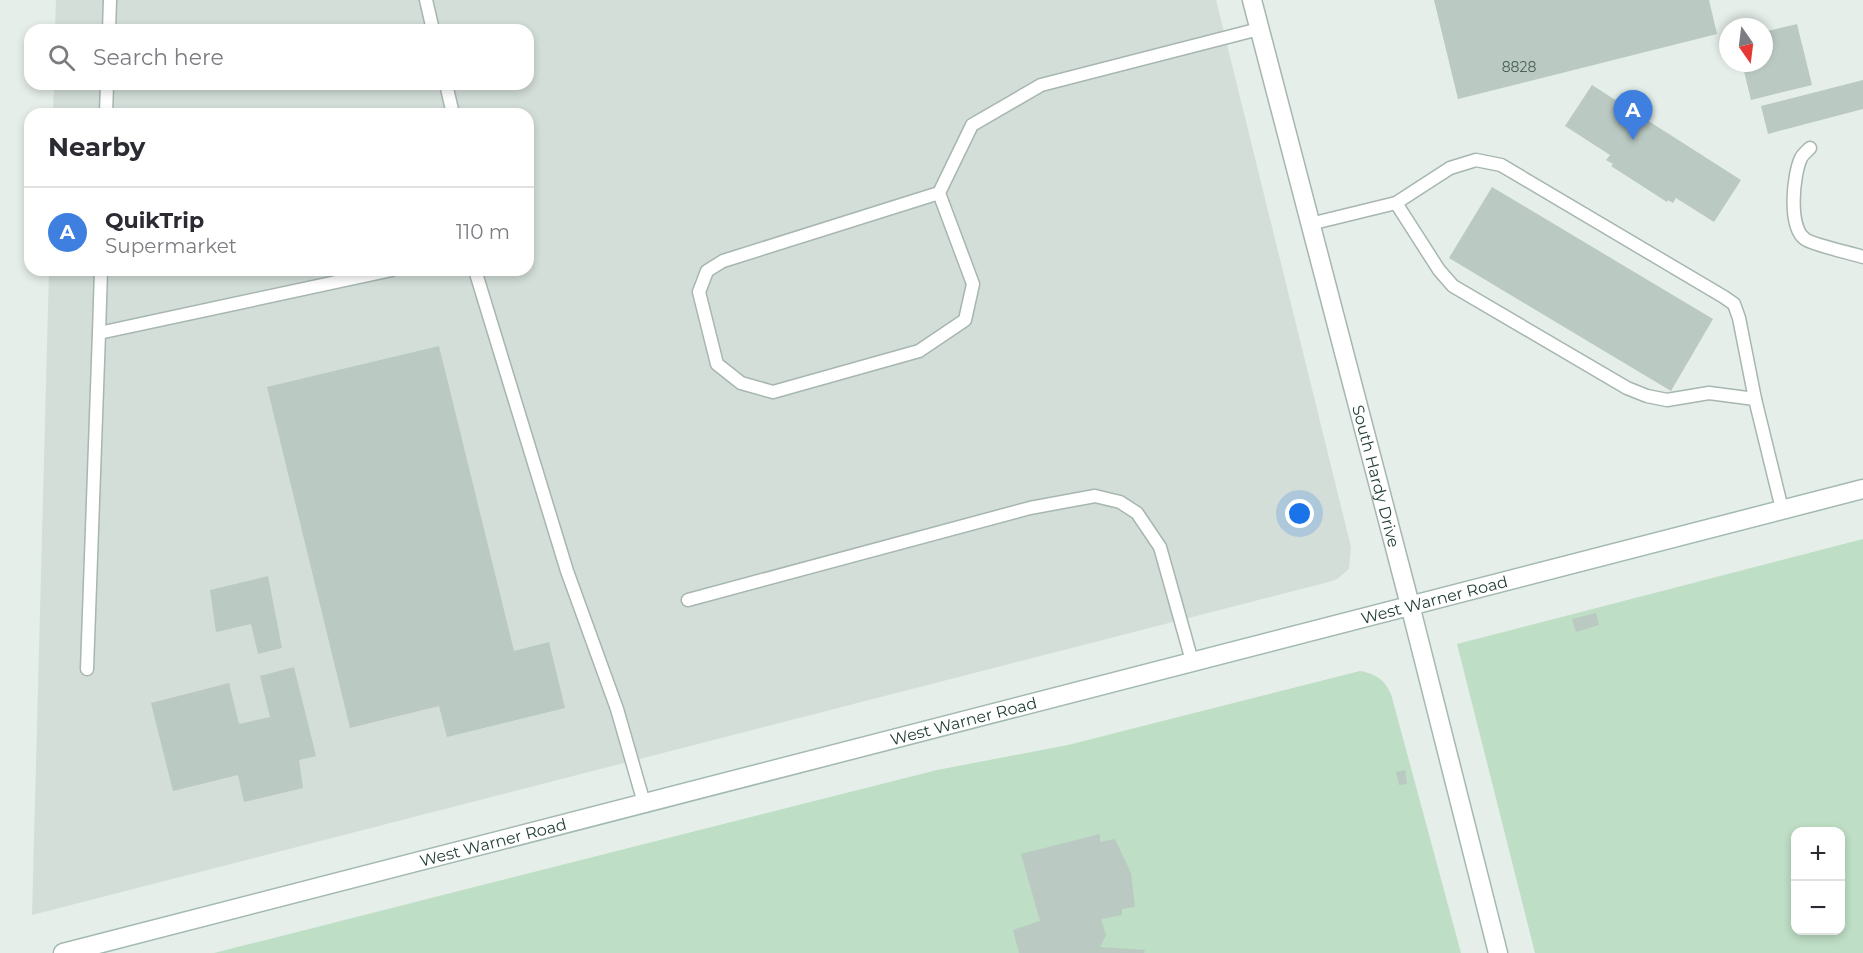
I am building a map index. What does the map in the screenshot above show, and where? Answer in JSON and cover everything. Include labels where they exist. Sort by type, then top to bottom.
[{"type":"main road","name":"South Hardy Drive","points":[[1252,0],[1498,953]]},
{"type":"main road","name":"West Warner Road","points":[[63,953],[1863,489]]},
{"type":"lane","points":[[109,24],[110,0]]},
{"type":"lane","points":[[426,0],[432,24]]},
{"type":"lane","points":[[939,193],[723,261],[707,271],[699,292],[717,364],[741,383],[773,392],[919,351],[965,320],[973,284],[939,193],[972,125],[1041,85],[1259,29]]},
{"type":"lane","points":[[106,108],[107,90]]},
{"type":"lane","points":[[447,90],[452,108]]},
{"type":"lane","points":[[1810,148],[1801,157],[1798,169],[1793,198],[1796,227],[1805,239],[1863,257]]},
{"type":"lane","points":[[1310,224],[1396,203],[1450,168],[1476,160],[1501,165],[1734,304],[1782,509]]},
{"type":"lane","points":[[1396,203],[1439,270],[1453,286],[1626,388],[1667,400],[1709,393],[1755,399]]},
{"type":"lane","points":[[87,669],[101,276]]},
{"type":"lane","points":[[99,333],[364,276]]},
{"type":"lane","points":[[477,276],[567,571],[617,709],[644,803]]},
{"type":"lane","points":[[688,600],[1030,508],[1095,496],[1120,501],[1137,513],[1160,546],[1192,661]]},
{"type":"shaded area","points":[[56,0],[1216,0],[1351,547],[1349,569],[1337,579],[1325,583],[32,915],[49,276],[534,276],[534,108],[53,108],[54,90],[534,90],[534,24],[55,24]]},
{"type":"green space","points":[[1863,539],[1863,953],[1535,953],[1457,644]]},
{"type":"green space","points":[[1360,671],[1379,678],[1391,694],[1461,953],[214,953],[937,770],[1068,745]]},
{"type":"building","points":[[1434,0],[1709,0],[1717,34],[1458,99]]},
{"type":"building","points":[[1797,24],[1812,85],[1751,100],[1744,72],[1773,72],[1773,30]]},
{"type":"building","points":[[1863,80],[1863,109],[1768,134],[1761,106]]},
{"type":"building","points":[[1592,85],[1741,180],[1714,222],[1676,198],[1673,203],[1668,200],[1667,202],[1611,166],[1613,164],[1606,160],[1610,155],[1565,126]]},
{"type":"building","points":[[1492,187],[1713,319],[1671,391],[1449,258]]},
{"type":"building","points":[[439,346],[514,651],[549,642],[565,708],[447,737],[439,706],[350,728],[267,387]]},
{"type":"building","points":[[268,576],[282,648],[258,654],[251,624],[216,632],[210,590]]},
{"type":"building","points":[[1596,613],[1599,625],[1576,632],[1572,619]]},
{"type":"building","points":[[294,667],[316,756],[299,760],[303,788],[244,802],[238,775],[173,791],[151,703],[229,683],[239,724],[270,717],[260,676]]},
{"type":"building","points":[[1405,770],[1407,784],[1399,785],[1396,772]]},
{"type":"building","points":[[1100,834],[1100,842],[1115,839],[1131,873],[1135,907],[1122,909],[1122,915],[1101,919],[1106,935],[1100,947],[1145,950],[1144,953],[1019,953],[1013,930],[1040,921],[1021,854]]},
{"type":"place","name":"QuikTrip","points":[[1633,140]]}]
